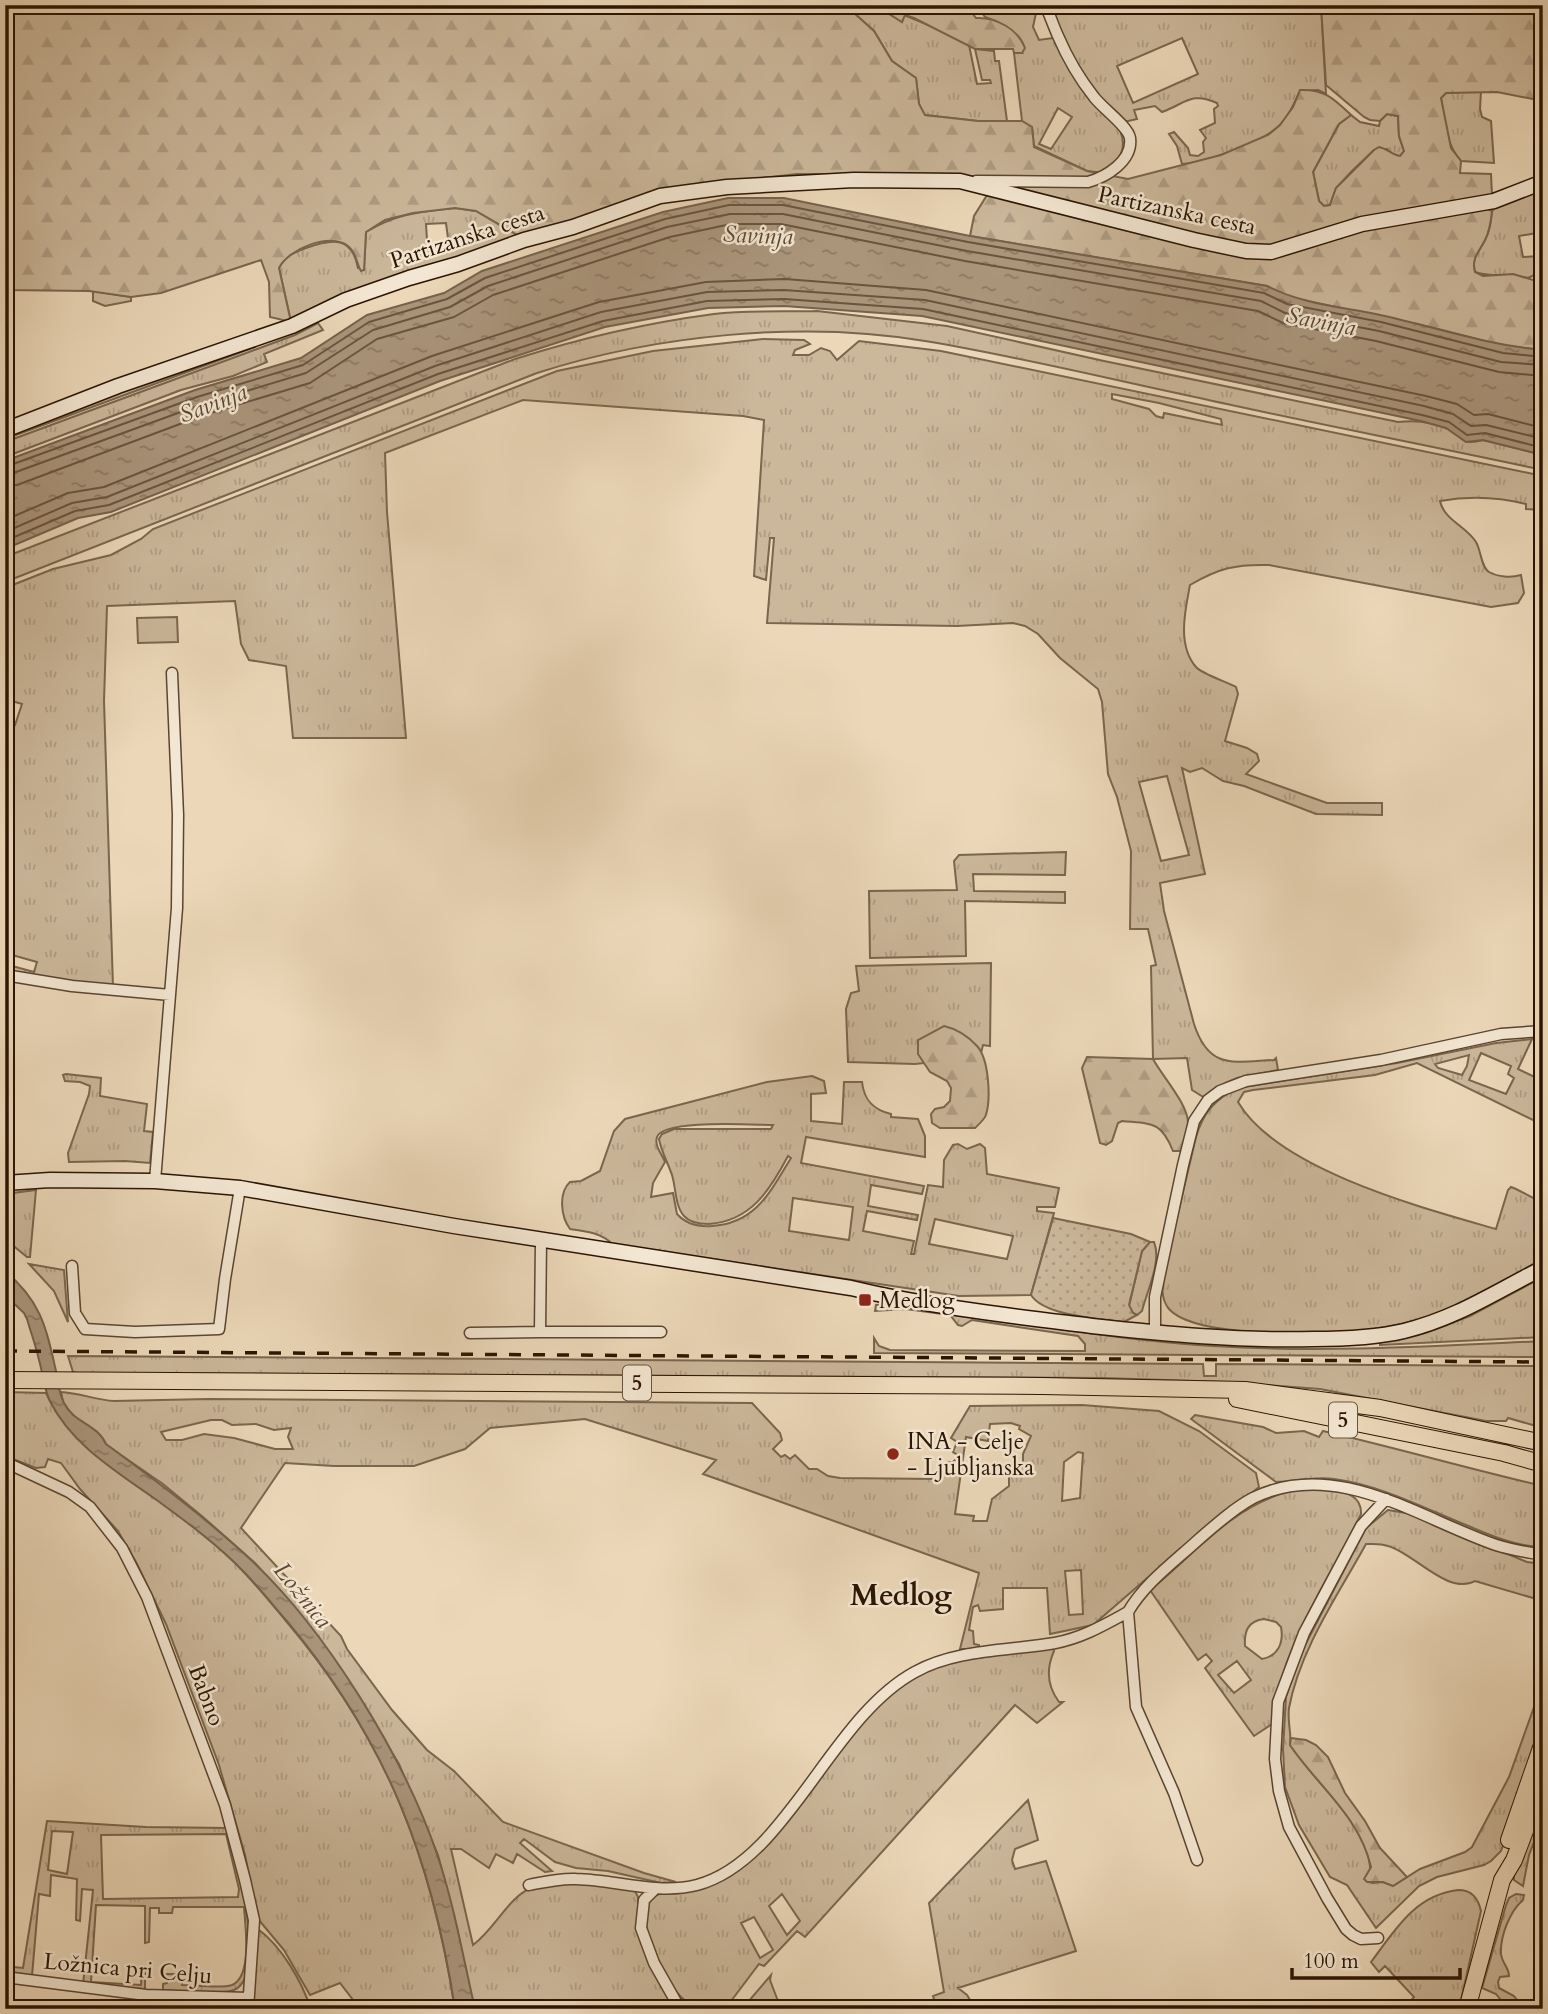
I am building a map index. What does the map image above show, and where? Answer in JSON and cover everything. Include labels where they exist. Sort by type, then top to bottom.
[{"type":"main road","name":"5","points":[[5,1380],[1201,1389],[1266,1392],[1334,1400],[1447,1420],[1543,1443]]},
{"type":"main road","name":"5","points":[[1201,1389],[1231,1398],[1442,1440],[1543,1464]]},
{"type":"main road","points":[[1467,2009],[1502,1880],[1503,1858],[1543,1742]]},
{"type":"main road","points":[[1502,1880],[1514,1860],[1543,1783]]},
{"type":"street","name":"Partizanska cesta","points":[[5,430],[118,386],[292,326],[346,300],[396,282],[458,264],[524,240],[573,227],[660,196],[727,187],[854,180],[1088,182],[1103,178],[1124,158],[1130,138],[1082,81],[1045,5]]},
{"type":"street","name":"Partizanska cesta","points":[[963,182],[1194,240],[1246,251],[1271,252],[1362,224],[1494,201],[1543,182]]},
{"type":"street","points":[[155,1181],[177,908],[178,815],[172,673]]},
{"type":"street","points":[[5,975],[85,987],[170,995]]},
{"type":"street","points":[[1155,1333],[1155,1297],[1186,1154],[1195,1121],[1208,1100],[1220,1091],[1246,1081],[1381,1060],[1501,1034],[1543,1031]]},
{"type":"street","points":[[5,1183],[50,1180],[155,1181],[240,1188],[981,1311],[1155,1333],[1290,1340],[1388,1335],[1454,1316],[1543,1268]]},
{"type":"street","points":[[72,1266],[75,1314],[85,1329],[135,1332],[219,1329],[240,1188]]},
{"type":"street","points":[[540,1332],[541,1239]]},
{"type":"street","points":[[470,1333],[661,1332]]},
{"type":"street","name":"Babno","points":[[5,1462],[69,1492],[90,1507],[122,1548],[147,1597],[221,1793],[245,1880],[254,1920],[248,2004]]},
{"type":"street","points":[[529,1885],[573,1878],[626,1883],[654,1890],[697,1885],[740,1862],[768,1839],[834,1749],[890,1689],[913,1672],[937,1661],[1057,1643],[1088,1633],[1128,1612],[1147,1587],[1211,1528],[1253,1498],[1293,1486],[1342,1486],[1386,1499],[1496,1545],[1543,1555]]},
{"type":"street","points":[[1378,1938],[1361,1939],[1353,1935],[1326,1898],[1289,1827],[1279,1791],[1275,1759],[1278,1702],[1304,1633],[1362,1526],[1386,1499]]},
{"type":"street","points":[[1128,1612],[1136,1707],[1174,1793],[1197,1860]]},
{"type":"street","points":[[654,1890],[644,1900],[641,1928],[654,1963],[679,2007],[692,2009]]},
{"type":"street","name":"Ložnica pri Celju","points":[[5,1977],[146,1995],[248,2004]]},
{"type":"green space","points":[[5,5],[845,5],[874,31],[892,61],[916,78],[919,104],[925,115],[978,121],[1022,121],[1032,127],[1034,147],[1087,171],[1128,179],[1221,155],[1268,135],[1280,125],[1293,107],[1300,90],[1323,93],[1351,115],[1339,124],[1313,172],[1319,201],[1324,206],[1330,205],[1336,188],[1374,150],[1379,147],[1400,156],[1404,151],[1399,136],[1398,116],[1387,114],[1380,121],[1370,120],[1326,85],[1321,5],[1543,5],[1543,101],[1497,92],[1446,93],[1441,98],[1451,148],[1461,161],[1460,173],[1491,174],[1492,196],[1268,248],[1237,244],[1000,188],[856,174],[797,174],[726,182],[519,236],[476,211],[455,208],[413,213],[385,220],[366,232],[364,270],[361,271],[348,246],[340,242],[310,245],[284,261],[279,268],[291,322],[270,317],[269,282],[261,260],[161,293],[131,297],[89,291],[5,290]]},
{"type":"green space","points":[[845,5],[875,5],[902,22],[904,15],[969,45],[977,84],[991,83],[990,80],[982,80],[975,49],[994,51],[995,61],[999,61],[1007,121],[924,115],[919,104],[916,78],[892,61],[874,31]]},
{"type":"green space","points":[[875,5],[966,5],[976,18],[998,22],[1012,30],[1025,48],[1022,53],[1014,53],[1013,49],[975,49],[914,18],[905,15],[902,22]]},
{"type":"green space","points":[[976,5],[1029,5],[1036,13],[1033,27],[1039,40],[1053,38],[1120,130],[1123,143],[1121,154],[1105,173],[1087,171],[1034,146],[1032,127],[1022,121],[1014,53],[1022,53],[996,21],[985,17]],"holes":[[[1058,108],[1072,117],[1051,149],[1039,144]]]},
{"type":"green space","points":[[1050,5],[1321,5],[1326,94],[1318,90],[1300,91],[1287,116],[1273,131],[1249,144],[1205,160],[1182,164],[1177,146],[1169,134],[1174,132],[1188,148],[1190,155],[1198,156],[1204,152],[1203,142],[1206,138],[1200,130],[1215,123],[1214,109],[1218,106],[1217,103],[1194,98],[1162,112],[1155,106],[1134,110],[1137,119],[1124,122],[1097,96],[1076,66]],"holes":[[[1182,38],[1198,74],[1133,103],[1117,66]]]},
{"type":"green space","points":[[1481,91],[1482,117],[1491,121],[1494,163],[1461,161],[1452,147],[1445,123],[1441,98],[1446,93]]},
{"type":"green space","points":[[1387,114],[1398,116],[1399,136],[1404,151],[1400,156],[1393,155],[1387,149],[1374,150],[1336,188],[1330,205],[1324,206],[1319,201],[1313,172],[1339,124],[1351,115],[1360,122],[1379,126]]},
{"type":"green space","points":[[1543,186],[1543,232],[1519,236],[1523,257],[1538,256],[1539,260],[1543,260],[1543,271],[1528,278],[1475,272],[1475,259],[1488,233],[1492,211],[1501,203]]},
{"type":"green space","points":[[989,192],[1244,255],[1362,228],[1487,209],[1492,211],[1490,226],[1475,259],[1475,272],[1483,276],[1513,274],[1543,283],[1543,350],[1504,346],[1289,297],[1267,286],[970,236],[974,216]]},
{"type":"green space","points":[[455,208],[476,211],[519,236],[291,322],[279,268],[287,258],[315,245],[339,242],[351,250],[358,268],[364,270],[366,232],[399,217]],"holes":[[[446,223],[449,246],[430,247],[426,224]]]},
{"type":"green space","points":[[93,291],[131,297],[131,301],[105,306],[93,301]]},
{"type":"green space","points":[[817,311],[947,326],[1398,422],[1430,423],[1448,429],[1466,441],[1483,440],[1543,455],[1543,470],[1027,360],[925,341],[829,332],[730,335],[630,349],[537,373],[5,582],[5,557],[515,359],[614,332],[714,314]]},
{"type":"green space","points":[[318,323],[323,330],[264,354],[267,362],[233,376],[181,390],[5,457],[5,442],[295,335]]},
{"type":"green space","points":[[763,339],[804,340],[810,344],[795,350],[793,355],[809,355],[821,348],[830,351],[837,360],[859,341],[941,351],[1543,476],[1543,510],[1526,509],[1526,504],[1483,498],[1440,501],[1446,513],[1476,542],[1486,570],[1500,576],[1521,575],[1524,593],[1518,603],[1491,607],[1269,565],[1228,568],[1190,585],[1184,628],[1186,649],[1199,670],[1236,687],[1238,694],[1225,741],[1257,754],[1259,761],[1246,774],[1327,803],[1382,803],[1382,815],[1316,814],[1244,786],[1223,781],[1202,768],[1190,772],[1182,768],[1205,874],[1160,883],[1164,911],[1194,1024],[1200,1039],[1215,1056],[1235,1062],[1276,1058],[1278,1070],[1237,1078],[1225,1083],[1205,1098],[1192,1090],[1187,1058],[1153,1059],[1151,966],[1156,965],[1148,929],[1130,929],[1131,851],[1108,774],[1102,702],[1098,689],[1060,658],[1038,634],[1013,623],[957,626],[767,623],[774,538],[770,538],[766,580],[754,576],[764,420],[743,416],[523,400],[385,453],[387,512],[406,738],[293,738],[286,666],[249,660],[241,644],[235,601],[107,606],[104,701],[113,987],[5,971],[5,964],[34,972],[37,962],[5,953],[5,723],[15,725],[22,704],[5,699],[5,588],[53,569],[111,555],[141,539],[153,529],[557,371],[653,351]],"holes":[[[1112,394],[1221,419],[1222,425],[1164,413],[1163,418],[1156,416],[1149,409],[1112,399]],[[1167,776],[1189,855],[1161,861],[1139,782]]]},
{"type":"green space","points":[[251,343],[255,347],[5,439],[5,435]]},
{"type":"green space","points":[[177,617],[178,642],[138,643],[137,618]]},
{"type":"green space","points":[[1066,852],[1065,875],[973,874],[974,891],[1065,892],[1065,903],[965,901],[966,956],[870,958],[869,891],[957,890],[954,861],[959,855]]},
{"type":"green space","points":[[991,963],[990,1046],[983,1045],[980,1057],[915,1064],[848,1062],[846,1009],[851,993],[859,991],[856,966]]},
{"type":"green space","points":[[944,1026],[969,1039],[977,1046],[984,1060],[989,1089],[988,1108],[985,1117],[975,1128],[940,1128],[932,1123],[931,1114],[935,1109],[944,1107],[950,1101],[951,1088],[947,1081],[930,1072],[918,1054],[918,1040]]},
{"type":"green space","points":[[1532,1039],[1518,1069],[1543,1081],[1543,1125],[1417,1063],[1375,1075],[1253,1090],[1244,1092],[1238,1102],[1258,1126],[1285,1148],[1318,1167],[1393,1198],[1431,1210],[1496,1229],[1508,1190],[1511,1187],[1516,1189],[1543,1203],[1543,1259],[1448,1310],[1410,1322],[1367,1330],[1263,1333],[1233,1330],[1184,1319],[1169,1309],[1163,1294],[1165,1268],[1196,1137],[1206,1114],[1222,1097],[1237,1088],[1397,1063],[1496,1043]],"holes":[[[1481,1053],[1511,1066],[1508,1074],[1514,1078],[1506,1094],[1469,1080]],[[1469,1055],[1462,1075],[1438,1068],[1435,1064]]]},
{"type":"green space","points":[[1087,1057],[1153,1059],[1180,1100],[1187,1116],[1187,1131],[1181,1151],[1173,1151],[1160,1129],[1122,1121],[1118,1123],[1112,1141],[1106,1145],[1100,1143],[1082,1068]]},
{"type":"green space","points":[[63,1075],[101,1078],[100,1096],[147,1104],[144,1131],[153,1132],[150,1163],[69,1162],[68,1153],[90,1086],[65,1081]]},
{"type":"green space","points":[[812,1076],[824,1081],[826,1093],[811,1094],[811,1121],[842,1124],[844,1082],[862,1082],[870,1103],[891,1114],[891,1117],[918,1119],[925,1136],[925,1157],[806,1137],[801,1163],[924,1186],[922,1194],[871,1185],[868,1206],[918,1215],[917,1220],[867,1211],[863,1231],[914,1241],[911,1254],[914,1254],[928,1185],[943,1187],[944,1160],[953,1145],[958,1144],[967,1149],[980,1144],[985,1148],[987,1174],[1059,1188],[1055,1207],[1037,1207],[1037,1211],[1054,1213],[1031,1295],[959,1296],[612,1244],[598,1235],[570,1229],[562,1205],[566,1187],[570,1182],[581,1181],[600,1171],[614,1131],[625,1119],[767,1082]],"holes":[[[691,1125],[773,1125],[771,1129],[674,1129],[662,1134],[659,1139],[681,1212],[689,1220],[699,1223],[724,1222],[748,1210],[766,1192],[788,1156],[791,1158],[760,1204],[740,1219],[727,1224],[697,1225],[677,1214],[673,1193],[651,1197],[653,1183],[665,1162],[657,1144],[657,1137],[663,1131]],[[793,1198],[853,1207],[849,1240],[789,1231]],[[935,1219],[1013,1236],[1007,1259],[929,1244]]]},
{"type":"green space","points":[[36,1190],[30,1257],[27,1257],[5,1239],[5,1194]]},
{"type":"green space","points":[[1053,1218],[1131,1234],[1150,1242],[1142,1251],[1129,1305],[1137,1315],[1124,1322],[1074,1315],[1048,1308],[1031,1295]]},
{"type":"green space","points":[[1150,1242],[1154,1242],[1156,1250],[1155,1267],[1142,1311],[1137,1315],[1129,1306],[1142,1251]]},
{"type":"green space","points":[[29,1264],[64,1270],[68,1322],[54,1291]]},
{"type":"green space","points":[[1543,1277],[1543,1337],[1380,1345],[1380,1342],[1425,1333],[1470,1316]]},
{"type":"green space","points":[[908,1304],[1060,1329],[1175,1343],[1337,1349],[1543,1341],[1543,1357],[874,1353],[874,1338],[879,1346],[890,1350],[1085,1351],[1085,1344],[1078,1336],[972,1320],[962,1326],[950,1315],[906,1309],[875,1311],[876,1305]]},
{"type":"green space","points":[[68,1356],[1203,1364],[1204,1376],[1216,1376],[1216,1364],[1543,1366],[1543,1428],[1508,1418],[1506,1421],[1486,1421],[1320,1389],[1227,1382],[1103,1378],[77,1373],[73,1372]]},
{"type":"green space","points":[[5,1392],[46,1393],[67,1427],[95,1454],[231,1558],[263,1593],[321,1666],[352,1710],[378,1756],[418,1850],[433,1901],[455,2009],[360,2009],[340,1983],[310,1995],[284,1950],[258,1919],[245,1855],[219,1765],[166,1624],[136,1562],[118,1531],[80,1489],[61,1463],[48,1459],[45,1467],[36,1468],[5,1456]]},
{"type":"green space","points":[[61,1392],[114,1401],[208,1399],[752,1403],[780,1433],[782,1440],[773,1449],[781,1457],[785,1455],[790,1459],[795,1455],[809,1469],[817,1469],[828,1476],[840,1478],[938,1479],[948,1462],[952,1463],[959,1456],[953,1452],[957,1442],[951,1438],[970,1406],[1082,1405],[1159,1411],[1199,1431],[1256,1473],[1259,1487],[1175,1554],[1093,1625],[1050,1634],[1047,1588],[1003,1588],[1003,1609],[980,1611],[978,1605],[973,1607],[969,1630],[973,1631],[974,1644],[979,1645],[979,1649],[960,1649],[979,1573],[703,1474],[716,1460],[585,1419],[490,1428],[465,1449],[414,1466],[285,1463],[241,1528],[341,1636],[347,1649],[392,1710],[427,1750],[454,1771],[503,1822],[676,1882],[661,1883],[608,1871],[576,1868],[555,1862],[524,1839],[520,1843],[552,1871],[545,1872],[517,1854],[513,1863],[496,1854],[489,1868],[461,1849],[451,1849],[473,1945],[514,1900],[526,1890],[540,1885],[571,1881],[634,1889],[638,1897],[638,1920],[676,2009],[473,2009],[457,1928],[438,1855],[399,1764],[337,1664],[292,1604],[255,1563],[163,1484],[105,1444],[97,1432],[72,1415],[63,1402]],"holes":[[[211,1420],[222,1420],[232,1425],[256,1424],[274,1430],[291,1428],[288,1437],[293,1449],[275,1449],[234,1438],[204,1434],[182,1440],[166,1440],[161,1432]],[[1011,1423],[1020,1426],[1019,1429],[1031,1436],[1023,1454],[1023,1467],[1015,1465],[1009,1469],[1009,1486],[992,1499],[987,1521],[973,1521],[974,1516],[955,1514],[966,1437],[988,1441],[990,1424]],[[1078,1452],[1083,1453],[1080,1498],[1062,1501],[1064,1462]],[[1081,1570],[1083,1614],[1069,1615],[1065,1571]]]},
{"type":"green space","points":[[1195,1415],[1263,1427],[1276,1433],[1304,1431],[1319,1437],[1323,1431],[1543,1486],[1543,1547],[1503,1540],[1368,1486],[1319,1478],[1276,1482],[1191,1419]]},
{"type":"green space","points":[[1325,1488],[1344,1492],[1354,1498],[1361,1514],[1295,1641],[1277,1695],[1272,1724],[1254,1736],[1205,1668],[1212,1661],[1206,1654],[1198,1660],[1150,1590],[1214,1534],[1248,1509],[1287,1492]],"holes":[[[1264,1619],[1276,1622],[1281,1627],[1282,1638],[1276,1652],[1262,1659],[1245,1646],[1245,1641],[1246,1631],[1251,1624]],[[1237,1661],[1251,1680],[1234,1693],[1218,1675]]]},
{"type":"green space","points":[[1388,1510],[1412,1514],[1527,1562],[1543,1564],[1543,1601],[1475,1581],[1454,1583],[1431,1572],[1398,1550],[1382,1544],[1366,1544],[1311,1644],[1294,1686],[1289,1718],[1290,1745],[1344,1811],[1362,1840],[1370,1863],[1372,1883],[1383,1882],[1393,1886],[1420,1869],[1472,1847],[1509,1777],[1543,1682],[1543,1728],[1501,1851],[1484,1865],[1437,1877],[1419,1886],[1376,1928],[1347,1885],[1330,1877],[1299,1825],[1285,1787],[1283,1749],[1286,1697],[1302,1651],[1366,1528]]},
{"type":"green space","points":[[1053,1647],[1050,1684],[1059,1702],[1063,1702],[1037,1723],[1015,1705],[805,1937],[797,1931],[764,1966],[759,1964],[725,2009],[704,2008],[683,1999],[665,1975],[652,1947],[646,1923],[649,1903],[658,1894],[686,1892],[703,1885],[762,1851],[866,1718],[894,1691],[916,1675],[942,1663]],"holes":[[[782,1894],[800,1921],[787,1935],[769,1906]],[[754,1917],[773,1950],[760,1958],[741,1923]]]},
{"type":"green space","points":[[1291,1738],[1306,1740],[1316,1745],[1328,1757],[1345,1793],[1380,1848],[1407,1877],[1393,1886],[1383,1882],[1367,1882],[1364,1879],[1371,1867],[1357,1832],[1290,1745]]},
{"type":"green space","points":[[1543,1794],[1543,1819],[1529,1855],[1523,1886],[1514,1880],[1514,1875]]},
{"type":"green space","points":[[1028,1800],[1038,1840],[1015,1849],[1012,1860],[1015,1869],[1046,1861],[1076,1951],[958,1988],[967,1995],[973,2009],[937,2009],[933,1996],[944,1992],[929,1903]]},
{"type":"green space","points":[[47,1821],[146,1827],[228,1828],[247,1914],[249,1940],[249,1962],[244,1980],[234,1990],[163,1990],[163,1984],[167,1983],[166,1974],[182,1974],[182,1985],[221,1987],[232,1985],[239,1980],[243,1972],[246,1949],[244,1907],[173,1907],[172,1913],[159,1913],[159,1908],[150,1908],[149,1942],[145,1943],[145,1906],[96,1905],[91,1982],[141,1985],[142,1968],[145,1968],[145,1989],[83,1985],[93,1890],[82,1889],[80,1921],[76,1920],[77,1879],[51,1875],[50,1896],[39,1894],[32,1976],[5,1972],[5,1966],[23,1968]],"holes":[[[52,1831],[73,1832],[67,1874],[48,1870]],[[226,1834],[239,1889],[238,1897],[103,1899],[101,1835]]]},
{"type":"green space","points":[[1458,1890],[1467,1891],[1474,1896],[1481,1911],[1459,2009],[1413,2009],[1408,2004],[1414,1997],[1385,1966],[1379,1972],[1371,1962],[1407,1916],[1430,1899]]},
{"type":"green space","points":[[1516,1894],[1524,1895],[1523,1900],[1510,1917],[1501,1947],[1509,1976],[1500,1977],[1498,1982],[1499,1988],[1514,1996],[1522,2009],[1508,2009],[1496,1994],[1482,1988],[1506,1905],[1509,1898]]},
{"type":"green space","points":[[258,1929],[290,1965],[311,2009],[253,2009]]},
{"type":"green space","points":[[771,1975],[770,1980],[781,2009],[742,2009]]},
{"type":"water","name":"Savinja","points":[[728,198],[784,198],[970,236],[1267,286],[1308,301],[1380,315],[1481,340],[1543,350],[1543,455],[1483,440],[1466,442],[1446,428],[1421,421],[922,316],[784,306],[708,308],[605,327],[440,381],[111,512],[78,518],[5,549],[5,461],[195,390],[301,358],[367,315],[444,293],[482,271],[663,212]]},
{"type":"water","points":[[5,1271],[27,1293],[40,1316],[49,1341],[61,1396],[68,1410],[97,1432],[106,1444],[198,1514],[251,1560],[307,1622],[360,1697],[405,1777],[423,1816],[443,1873],[475,2009],[455,2009],[433,1901],[418,1850],[377,1755],[351,1709],[321,1664],[286,1620],[234,1562],[192,1526],[112,1469],[84,1445],[59,1417],[48,1396],[27,1319],[5,1295]]},
{"type":"railway","points":[[5,1351],[1543,1362]]},
{"type":"place","name":"Medlog","points":[[865,1300]]},
{"type":"place","name":"INA - Celje - Ljubljanska","points":[[893,1454]]},
{"type":"district","name":"Medlog","points":[[901,1595]]},
{"type":"water label","name":"Ložnica","points":[[303,1595]]}]
